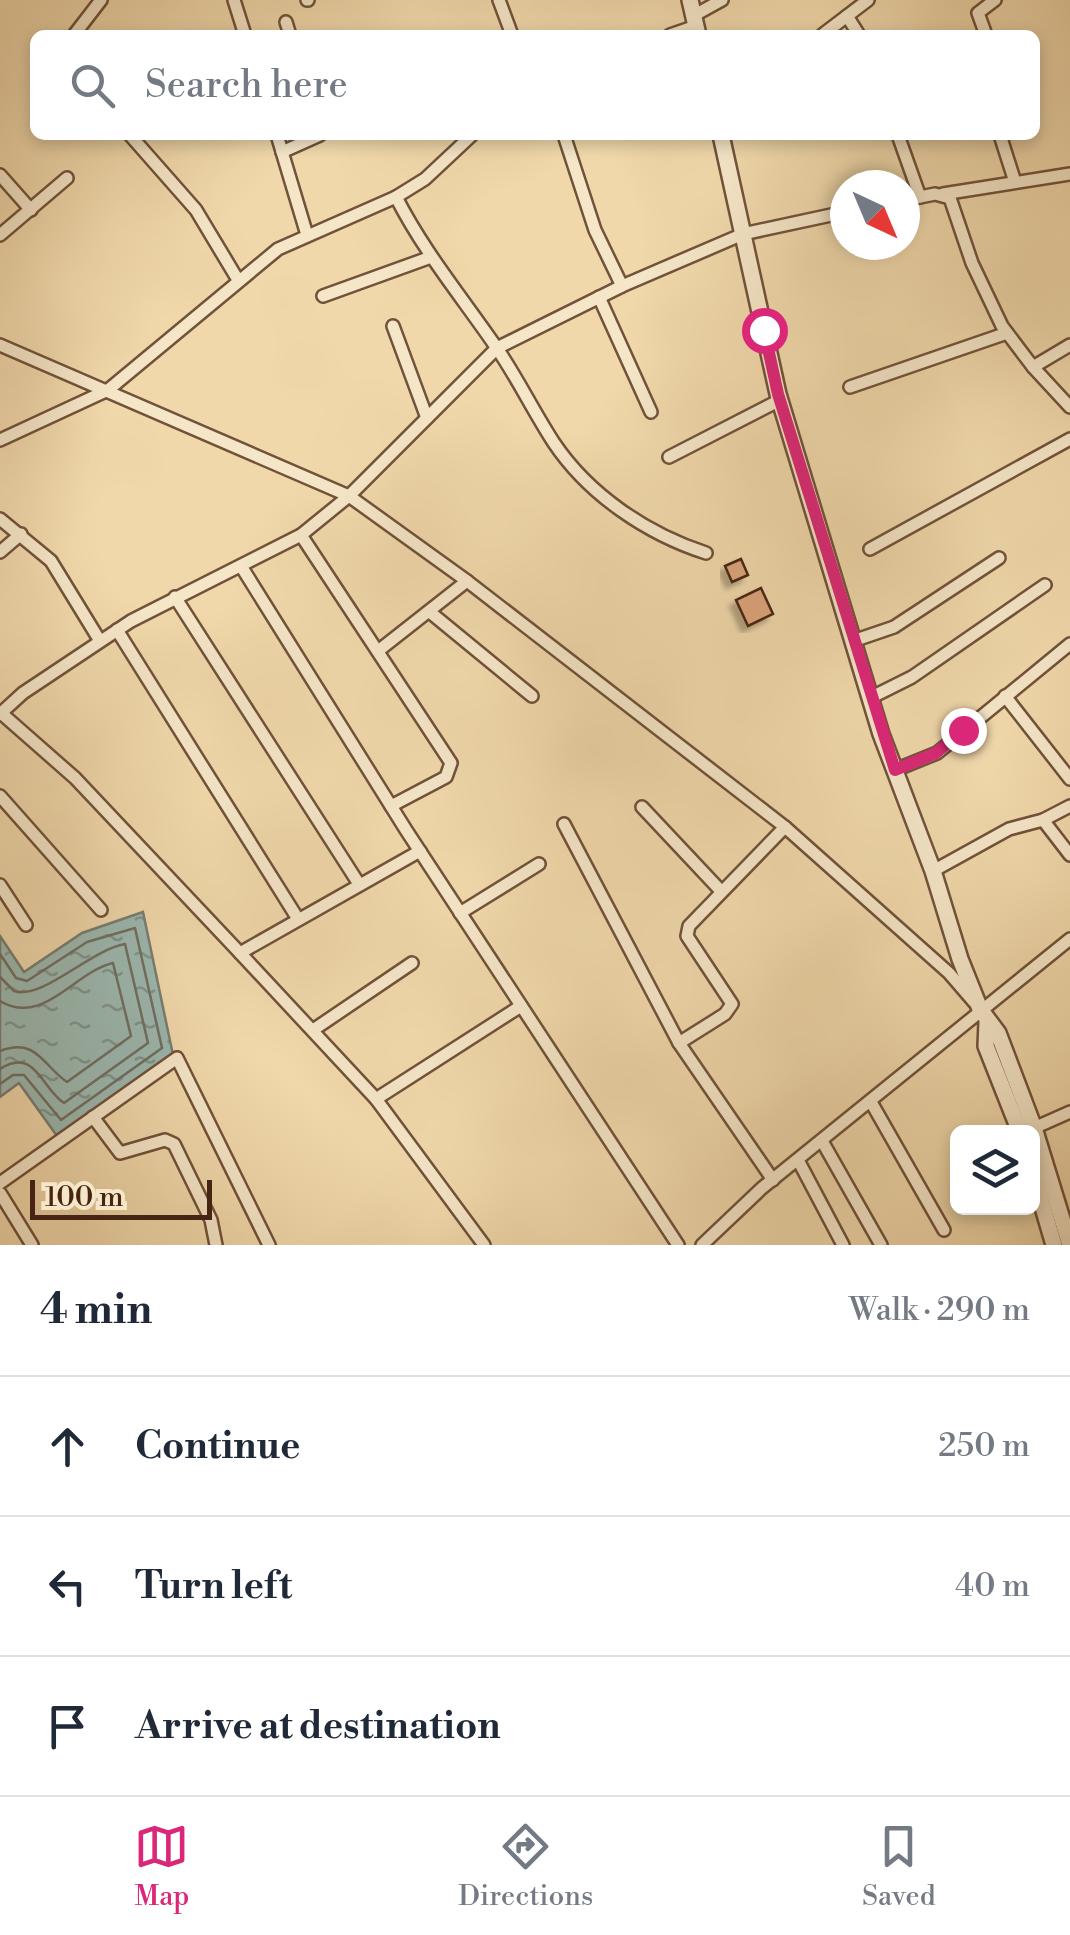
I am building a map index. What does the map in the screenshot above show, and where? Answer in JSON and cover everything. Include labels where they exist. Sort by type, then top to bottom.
[{"type":"street","points":[[78,30],[100,0]]},
{"type":"street","points":[[234,0],[244,30]]},
{"type":"street","points":[[499,0],[510,30]]},
{"type":"street","points":[[694,19],[722,0]]},
{"type":"street","points":[[829,30],[868,0]]},
{"type":"street","points":[[984,30],[978,13],[995,0]]},
{"type":"street","points":[[847,16],[856,30]]},
{"type":"street","points":[[134,140],[196,210],[238,280]]},
{"type":"street","points":[[278,140],[307,234]]},
{"type":"street","points":[[282,152],[316,140]]},
{"type":"street","points":[[0,440],[108,390],[238,280],[307,234],[396,197],[425,179],[463,140]]},
{"type":"street","points":[[566,140],[596,230],[622,286]]},
{"type":"street","points":[[722,140],[780,400],[870,698],[983,1016],[986,1046],[1025,1125]]},
{"type":"street","points":[[900,140],[911,170]]},
{"type":"street","points":[[1002,140],[1016,182]]},
{"type":"street","points":[[920,196],[1070,174]]},
{"type":"street","points":[[0,176],[31,210]]},
{"type":"street","points":[[0,236],[67,178]]},
{"type":"street","points":[[943,194],[955,209],[972,263],[1007,333],[1032,367],[1070,406]]},
{"type":"street","points":[[396,197],[431,257],[497,348],[556,446],[590,486],[666,540],[706,554]]},
{"type":"street","points":[[484,1245],[376,1099],[75,778],[1,714],[23,693],[117,630],[175,596],[301,535],[349,496],[497,348],[622,286],[744,234],[830,215]]},
{"type":"street","points":[[322,296],[431,257]]},
{"type":"street","points":[[599,298],[651,412]]},
{"type":"street","points":[[392,326],[426,418]]},
{"type":"street","points":[[850,386],[1007,333]]},
{"type":"street","points":[[1032,367],[1070,344]]},
{"type":"street","points":[[0,346],[349,496],[468,581],[785,827],[949,973],[983,1016]]},
{"type":"street","points":[[669,456],[780,400]]},
{"type":"street","points":[[870,549],[1070,440]]},
{"type":"street","points":[[0,519],[51,561],[100,641]]},
{"type":"street","points":[[0,552],[22,534]]},
{"type":"street","points":[[301,535],[452,768],[446,776],[390,806]]},
{"type":"street","points":[[853,640],[894,627],[999,558]]},
{"type":"street","points":[[240,566],[390,806],[678,1245]]},
{"type":"street","points":[[378,651],[468,581]]},
{"type":"street","points":[[870,698],[912,678],[1045,584]]},
{"type":"street","points":[[175,596],[360,884]]},
{"type":"street","points":[[431,613],[532,696]]},
{"type":"street","points":[[117,630],[298,919]]},
{"type":"street","points":[[895,770],[936,753],[1070,644]]},
{"type":"street","points":[[1005,696],[1070,779]]},
{"type":"street","points":[[0,796],[101,910]]},
{"type":"street","points":[[933,872],[1009,829],[1044,820],[1070,806]]},
{"type":"street","points":[[642,807],[720,890]]},
{"type":"street","points":[[1044,820],[1070,855]]},
{"type":"street","points":[[564,824],[679,1043],[773,1180]]},
{"type":"street","points":[[679,1043],[725,1014],[732,1004],[686,931],[720,890],[785,827]]},
{"type":"street","points":[[240,952],[420,851]]},
{"type":"street","points":[[460,912],[539,864]]},
{"type":"street","points":[[0,886],[26,925]]},
{"type":"street","points":[[702,1245],[773,1180],[983,1016],[1070,940]]},
{"type":"street","points":[[312,1030],[412,963]]},
{"type":"street","points":[[376,1099],[521,1006]]},
{"type":"street","points":[[0,1184],[177,1058],[269,1245]]},
{"type":"street","points":[[871,1102],[944,1230]]},
{"type":"street","points":[[1039,1125],[1070,1112]]},
{"type":"street","points":[[93,1117],[120,1153],[165,1140],[174,1144],[211,1220],[216,1245]]},
{"type":"street","points":[[822,1141],[882,1245]]},
{"type":"street","points":[[798,1160],[843,1245]]},
{"type":"street","points":[[1040,1165],[1070,1245]]},
{"type":"street","points":[[0,1193],[32,1245]]},
{"type":"street","points":[[1040,1197],[1054,1245]]},
{"type":"water","points":[[143,912],[173,1055],[57,1136],[19,1083],[0,1097],[0,936],[24,972],[82,933]]},
{"type":"building","points":[[741,559],[748,575],[732,582],[725,566]]},
{"type":"building","points":[[761,588],[773,614],[748,626],[736,600]]},
{"type":"route","points":[[764,330],[778,394],[895,770],[936,753],[963,730]]}]
